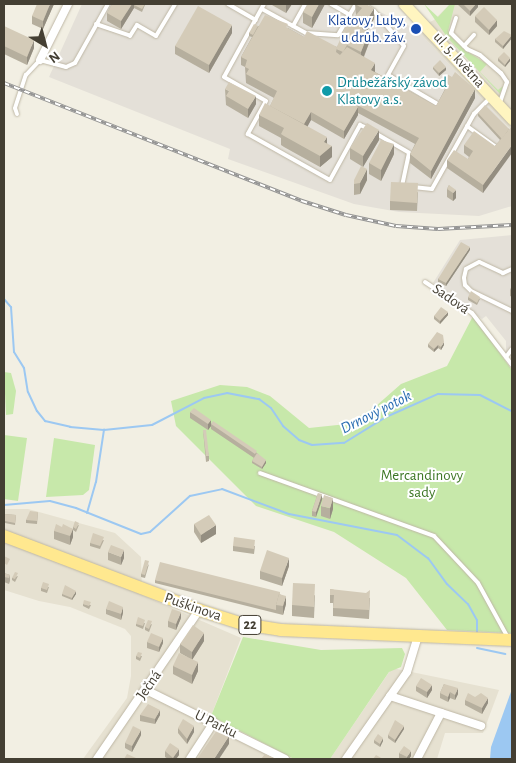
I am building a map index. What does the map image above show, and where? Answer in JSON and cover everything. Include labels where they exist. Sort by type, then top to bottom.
[{"type":"main road","name":"Puškinova","points":[[4,536],[198,610],[243,624],[281,630],[511,640]]},
{"type":"street","points":[[40,60],[68,4]]},
{"type":"street","name":"ul. 5. května","points":[[404,4],[512,119]]},
{"type":"street","name":"Ječná","points":[[97,759],[146,690],[198,610]]},
{"type":"street","points":[[346,759],[407,672],[418,635]]},
{"type":"street","name":"U Parku","points":[[146,690],[214,722],[285,759]]},
{"type":"street","points":[[390,696],[481,726]]},
{"type":"street","points":[[417,759],[441,713]]},
{"type":"street","points":[[190,759],[214,722]]},
{"type":"lane","points":[[18,114],[15,108],[26,75],[40,60],[66,67],[75,63],[108,4]]},
{"type":"lane","points":[[96,24],[130,36],[137,25],[156,36],[175,4]]},
{"type":"lane","points":[[228,4],[256,20]]},
{"type":"lane","points":[[264,4],[224,77],[266,101],[248,134],[330,180],[360,125],[409,153],[402,187],[432,189],[467,126],[508,88],[507,82],[480,55],[464,46],[450,29],[456,18]]},
{"type":"lane","points":[[293,26],[305,4]]},
{"type":"lane","points":[[331,4],[350,15]]},
{"type":"lane","points":[[262,9],[306,33],[338,35],[356,4]]},
{"type":"lane","points":[[363,4],[374,11],[404,46],[388,75],[436,103]]},
{"type":"lane","points":[[464,46],[474,36]]},
{"type":"lane","points":[[467,126],[496,147]]},
{"type":"lane","points":[[512,270],[503,273],[479,262],[466,269],[464,278],[471,290],[512,311]]},
{"type":"lane","name":"Sadová","points":[[425,282],[472,313],[512,365]]},
{"type":"lane","points":[[506,357],[512,349]]},
{"type":"lane","points":[[260,473],[434,536],[478,583],[511,640]]},
{"type":"shaded area","points":[[82,4],[363,4],[416,29],[512,131],[512,206],[479,216],[399,212],[354,204],[228,159],[230,149],[49,77]]},
{"type":"shaded area","points":[[450,4],[512,4],[512,131],[416,29],[434,20]]},
{"type":"shaded area","points":[[512,235],[512,357],[506,352],[506,341],[486,316],[482,319],[433,283],[460,240]]},
{"type":"shaded area","points":[[4,509],[28,509],[115,533],[141,557],[142,595],[241,638],[211,716],[294,759],[83,759],[127,698],[131,676],[131,636],[125,629],[70,607],[39,601],[4,590]]},
{"type":"shaded area","points":[[392,668],[499,690],[483,733],[445,733],[437,759],[330,759]]},
{"type":"green space","points":[[424,4],[438,17],[450,4],[455,4],[448,31],[468,52],[487,64],[480,72],[498,90],[503,86],[500,94],[447,37]]},
{"type":"green space","name":"Mercandinovy sady","points":[[473,316],[512,370],[512,633],[447,630],[406,578],[334,532],[256,506],[176,426],[171,401],[220,385],[247,387],[270,396],[309,428],[347,424],[376,406],[401,384],[447,366]]},
{"type":"green space","points":[[4,372],[11,373],[16,391],[13,414],[6,415]]},
{"type":"green space","points":[[4,435],[27,438],[18,501],[4,499]]},
{"type":"green space","points":[[54,438],[95,445],[89,490],[83,495],[46,497]]},
{"type":"green space","points":[[243,637],[321,650],[402,648],[405,654],[401,667],[389,672],[330,759],[294,759],[211,716]]},
{"type":"water","points":[[512,689],[512,759],[490,759],[491,747]]},
{"type":"building","points":[[37,4],[50,4],[43,21],[32,16]]},
{"type":"building","points":[[112,4],[132,4],[121,21],[107,13]]},
{"type":"building","points":[[134,4],[145,4],[142,9]]},
{"type":"building","points":[[308,4],[319,4],[312,17],[303,12]]},
{"type":"building","points":[[355,4],[366,4],[374,8],[362,29],[369,32],[361,52],[347,45],[343,52],[336,49],[345,28],[362,8]]},
{"type":"building","points":[[463,4],[476,4],[470,11]]},
{"type":"building","points":[[198,6],[232,25],[209,65],[175,46]]},
{"type":"building","points":[[484,7],[497,20],[489,30],[475,16]]},
{"type":"building","name":"Drůbežářský závod Klatovy a.s.","points":[[265,15],[288,24],[286,27],[304,37],[307,31],[337,47],[336,52],[340,55],[347,47],[375,63],[371,70],[436,106],[446,88],[447,82],[443,80],[447,74],[452,77],[455,72],[475,89],[431,171],[410,154],[419,138],[355,104],[358,107],[344,131],[311,112],[304,124],[270,106],[277,91],[246,74],[249,69],[245,67],[247,60],[241,57]]},
{"type":"building","points":[[254,24],[258,26],[253,35],[249,33]]},
{"type":"building","points":[[4,26],[34,40],[27,57],[4,46]]},
{"type":"building","points":[[504,31],[512,35],[503,46],[495,39]]},
{"type":"building","points":[[504,52],[510,58],[505,65],[498,58]]},
{"type":"building","points":[[440,60],[446,67],[439,73],[433,67]]},
{"type":"building","points":[[229,82],[256,96],[248,109],[226,96],[229,91],[225,89]]},
{"type":"building","points":[[265,103],[327,137],[324,142],[332,146],[320,156],[284,136],[281,134],[284,128],[259,115]]},
{"type":"building","points":[[485,105],[509,129],[502,139],[478,113]]},
{"type":"building","points":[[367,123],[379,130],[363,156],[350,148]]},
{"type":"building","points":[[512,126],[512,145],[483,185],[447,160],[454,150],[468,159],[473,151],[464,145],[474,131],[495,146]]},
{"type":"building","points":[[381,140],[394,144],[381,170],[369,163]]},
{"type":"building","points":[[361,166],[367,169],[360,183],[354,184],[354,180]]},
{"type":"building","points":[[391,182],[418,183],[417,203],[390,201]]},
{"type":"building","points":[[449,185],[456,190],[453,193],[447,189]]},
{"type":"building","points":[[461,242],[470,247],[446,283],[438,279]]},
{"type":"building","points":[[471,291],[480,297],[477,303],[468,297]]},
{"type":"building","points":[[441,307],[448,312],[440,321],[434,316]]},
{"type":"building","points":[[437,332],[443,335],[444,342],[441,347],[438,345],[434,349],[428,344]]},
{"type":"building","points":[[194,408],[211,420],[208,424],[190,412]]},
{"type":"building","points":[[213,421],[257,451],[255,454],[211,424]]},
{"type":"building","points":[[203,430],[206,430],[209,456],[206,456]]},
{"type":"building","points":[[257,453],[266,460],[262,467],[252,461]]},
{"type":"building","points":[[318,493],[322,494],[316,512],[312,511]]},
{"type":"building","points":[[324,495],[333,498],[330,508],[321,506]]},
{"type":"building","points":[[30,511],[38,512],[37,521],[26,520]]},
{"type":"building","points":[[4,514],[16,515],[15,523],[5,521]]},
{"type":"building","points":[[209,515],[216,525],[201,535],[194,524]]},
{"type":"building","points":[[75,521],[79,523],[76,529],[73,527]]},
{"type":"building","points":[[56,524],[62,527],[63,524],[73,529],[70,536],[54,531]]},
{"type":"building","points":[[93,533],[104,537],[100,546],[90,543]]},
{"type":"building","points":[[234,537],[255,540],[254,549],[233,546]]},
{"type":"building","points":[[111,545],[124,550],[121,557],[108,552]]},
{"type":"building","points":[[267,550],[289,558],[282,578],[260,571]]},
{"type":"building","points":[[4,556],[10,559],[7,565],[4,563]]},
{"type":"building","points":[[145,560],[149,561],[145,575],[141,574]]},
{"type":"building","points":[[160,562],[280,592],[276,610],[155,580]]},
{"type":"building","points":[[15,572],[18,573],[15,579],[12,578]]},
{"type":"building","points":[[4,573],[10,575],[9,578],[4,577]]},
{"type":"building","points":[[43,582],[49,584],[47,590],[41,588]]},
{"type":"building","points":[[293,583],[315,584],[314,607],[292,605]]},
{"type":"building","points":[[65,585],[76,591],[72,598],[62,594]]},
{"type":"building","points":[[330,589],[366,593],[370,590],[369,610],[333,608],[334,595],[330,595]]},
{"type":"building","points":[[279,594],[286,596],[283,606],[276,605]]},
{"type":"building","points":[[84,600],[91,602],[89,606],[83,604]]},
{"type":"building","points":[[109,601],[123,607],[121,614],[106,609]]},
{"type":"building","points":[[172,609],[181,612],[176,624],[168,621]]},
{"type":"building","points":[[138,617],[145,620],[143,626],[136,624]]},
{"type":"building","points":[[148,620],[152,621],[149,629],[145,627]]},
{"type":"building","points":[[193,625],[204,633],[192,652],[180,644]]},
{"type":"building","points":[[151,633],[163,638],[159,647],[147,642]]},
{"type":"building","points":[[138,652],[142,653],[140,658],[136,656]]},
{"type":"building","points":[[179,653],[198,662],[192,675],[173,666]]},
{"type":"building","points":[[421,678],[432,685],[427,692],[416,686]]},
{"type":"building","points":[[444,684],[458,688],[455,695],[450,692],[448,697],[440,693]]},
{"type":"building","points":[[468,693],[475,697],[481,693],[488,698],[482,708],[465,700]]},
{"type":"building","points":[[148,704],[160,710],[155,719],[140,715]]},
{"type":"building","points":[[183,719],[194,726],[187,739],[178,728]]},
{"type":"building","points":[[395,720],[404,726],[395,740],[388,735]]},
{"type":"building","points":[[133,726],[141,730],[132,746],[125,743]]},
{"type":"building","points":[[217,730],[229,736],[214,759],[197,759]]},
{"type":"building","points":[[378,734],[383,738],[380,744],[374,740]]},
{"type":"building","points":[[170,743],[179,749],[173,758],[165,751]]},
{"type":"building","points":[[404,746],[411,751],[407,757],[399,753]]},
{"type":"building","points":[[127,754],[136,758],[124,759]]},
{"type":"building","points":[[265,754],[276,759],[261,759]]},
{"type":"building","points":[[376,755],[383,759],[373,759]]},
{"type":"waterway","name":"Drnový potok","points":[[4,299],[11,307],[14,352],[24,368],[28,392],[37,411],[45,421],[70,427],[104,430],[152,425],[204,398],[227,393],[259,399],[271,408],[283,426],[299,440],[312,445],[344,443],[386,417],[438,394],[480,395],[512,411]]},
{"type":"waterway","points":[[87,513],[96,482],[104,430]]},
{"type":"waterway","points":[[4,505],[50,501],[76,508],[141,534],[150,532],[190,496],[222,489],[289,514],[397,535],[428,558],[447,584],[468,604],[477,620],[477,632]]},
{"type":"waterway","points":[[477,648],[505,654]]},
{"type":"railway","points":[[4,83],[302,201],[346,215],[396,226],[438,229],[512,225]]},
{"type":"place","name":"Klatovy, Luby, u drůb. záv.","points":[[416,29]]},
{"type":"place","name":"Drůbežářský závod Klatovy a.s.","points":[[327,91]]}]
